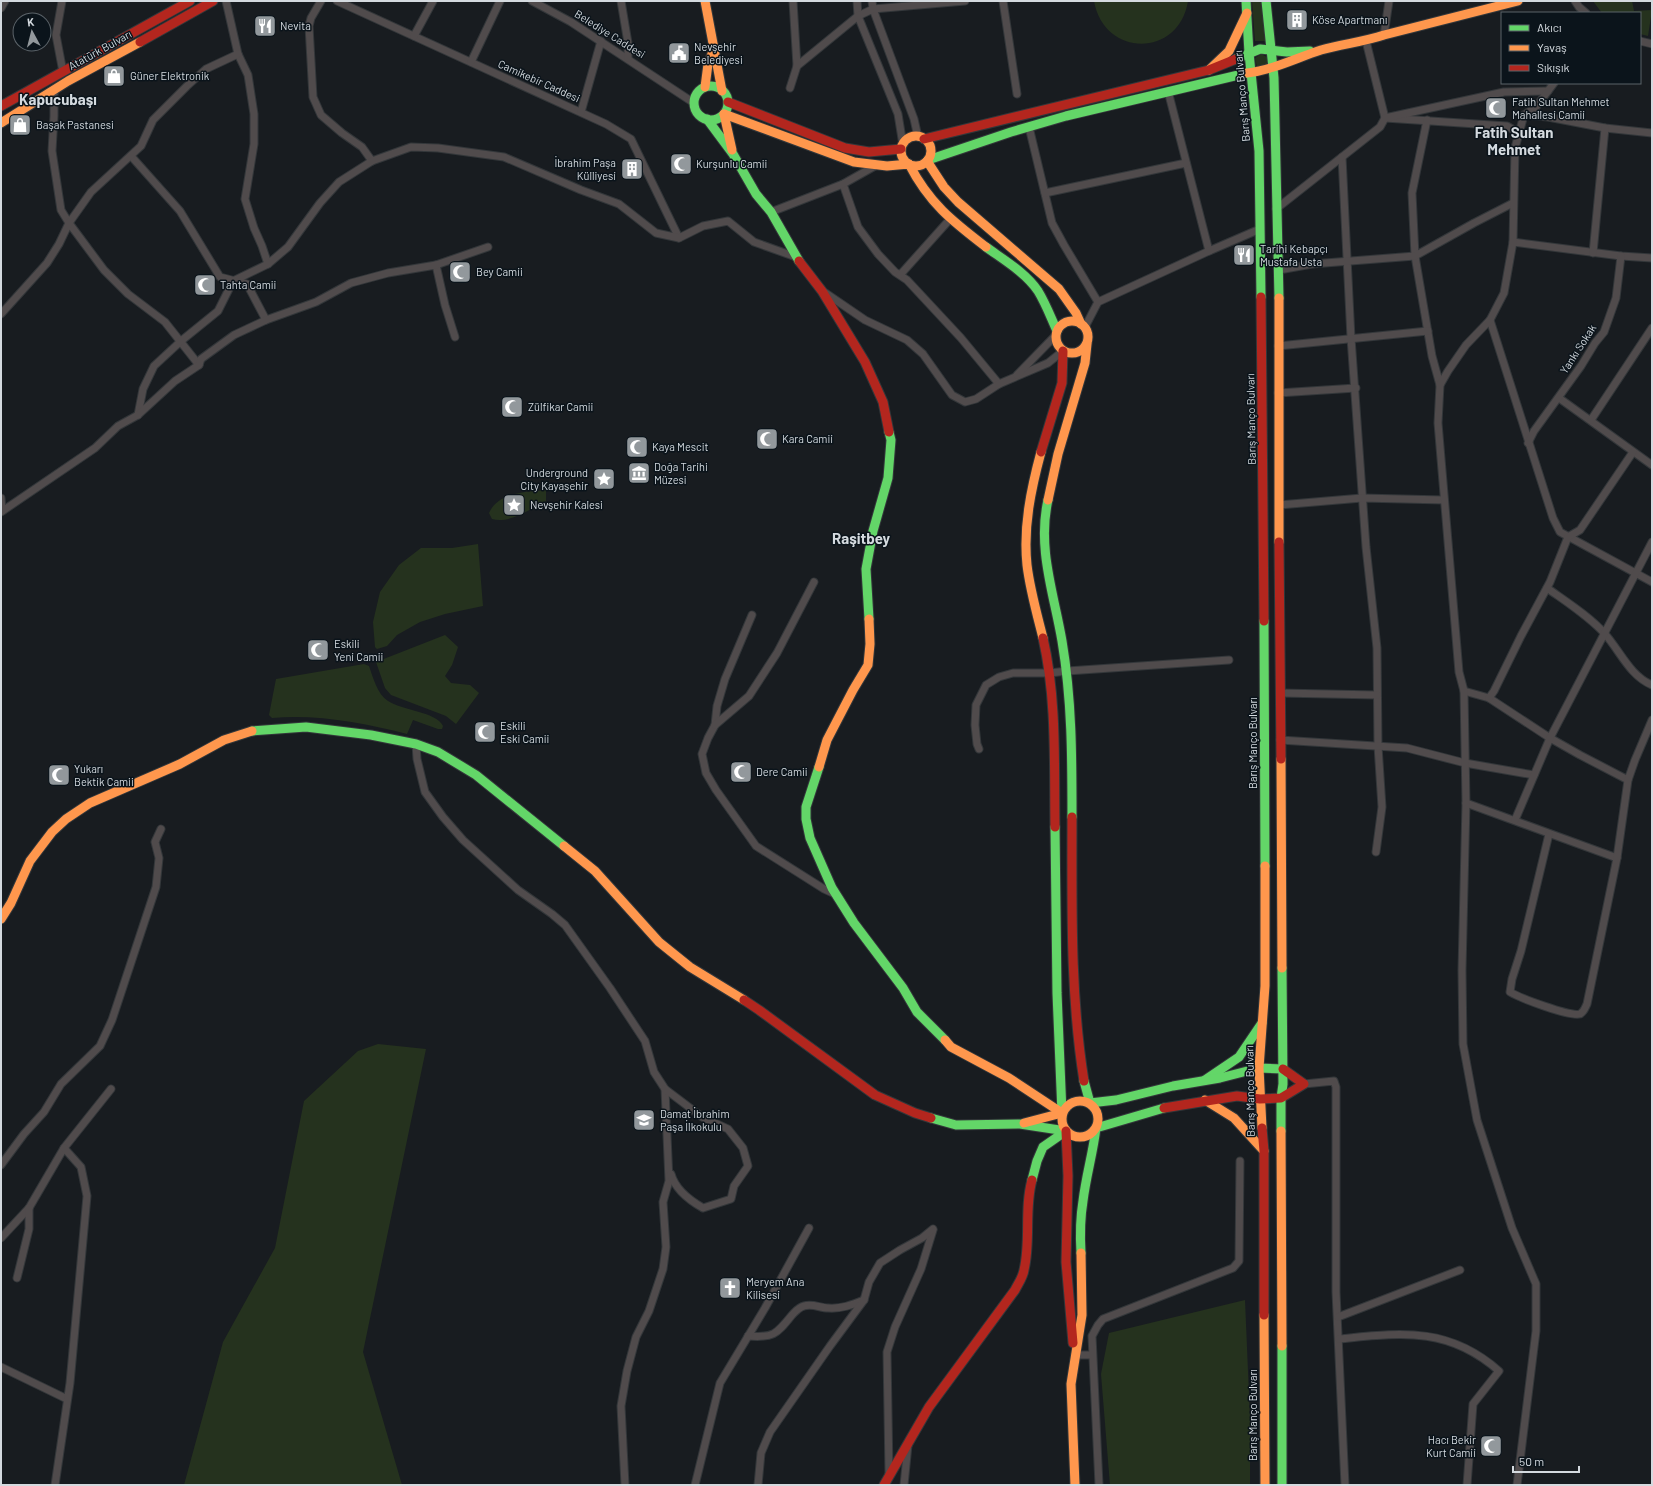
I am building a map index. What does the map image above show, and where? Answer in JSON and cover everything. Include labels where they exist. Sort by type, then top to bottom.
[{"type":"main road","name":"Atatürk Bulvarı","points":[[1,106],[190,1]]},
{"type":"main road","name":"Atatürk Bulvarı","points":[[1,123],[54,90],[213,1]]},
{"type":"main road","points":[[705,1],[714,49],[718,62],[722,91],[728,102],[845,148],[869,152],[902,147]]},
{"type":"main road","name":"Barış Manço Bulvarı","points":[[1246,1],[1248,13],[1249,53],[1259,151],[1260,229],[1265,675],[1265,986],[1259,1068],[1264,1151],[1265,1485]]},
{"type":"main road","points":[[1266,1],[1273,67],[1279,270],[1278,393],[1283,1084],[1281,1098],[1282,1485]]},
{"type":"main road","points":[[724,114],[854,162],[876,166],[909,164],[917,166],[928,161],[1066,116],[1251,72],[1263,71],[1322,50],[1366,41],[1384,34],[1518,1]]},
{"type":"main road","points":[[1209,70],[1228,51],[1248,13]]},
{"type":"main road","points":[[705,87],[708,64],[714,49]]},
{"type":"main road","points":[[1020,1124],[1062,1113],[1065,1108],[1074,1101],[1079,1100],[1090,1103],[1116,1100],[1173,1086],[1220,1078],[1259,1068],[1282,1068],[1304,1084],[1281,1098],[1260,1099],[1237,1096],[1205,1100],[1153,1110],[1096,1128],[1090,1134],[1082,1137],[1073,1136],[1066,1131],[1061,1122],[1062,1113],[1056,948],[1054,732],[1050,673],[1030,581],[1026,536],[1029,498],[1062,385],[1064,372],[1063,351],[1056,341],[1056,333],[1036,289],[1022,275],[938,207],[920,185],[909,164],[903,158],[902,147],[907,140],[912,137],[921,138],[978,127],[1209,70],[1260,49],[1287,52],[1322,50]]},
{"type":"main road","points":[[722,91],[711,86],[705,87],[696,95],[694,103],[697,113],[707,120],[733,154],[756,194],[771,212],[796,257],[822,290],[865,362],[883,402],[891,440],[888,478],[873,531],[866,569],[870,644],[868,665],[827,740],[806,807],[806,819],[810,838],[837,896],[854,923],[903,988],[917,1012],[951,1048],[1009,1078],[1062,1113]]},
{"type":"main road","points":[[728,102],[724,114],[733,154]]},
{"type":"main road","points":[[707,120],[719,118],[724,114]]},
{"type":"main road","points":[[921,138],[929,144],[930,148],[928,161],[944,188],[958,202],[1059,289],[1076,313],[1089,338],[1085,363],[1058,454],[1047,503],[1044,538],[1048,579],[1062,640],[1071,708],[1072,933],[1076,1015],[1083,1075],[1090,1103],[1097,1112],[1098,1117],[1093,1152],[1082,1200],[1080,1228],[1082,1315],[1071,1384],[1076,1485]]},
{"type":"main road","points":[[1056,333],[1061,325],[1067,322],[1074,321],[1083,325]]},
{"type":"main road","points":[[1063,351],[1074,354],[1084,349],[1087,344]]},
{"type":"main road","points":[[1,919],[11,903],[30,861],[52,832],[66,819],[90,804],[180,764],[224,740],[256,730],[306,727],[371,735],[416,744],[438,752],[476,775],[596,871],[636,918],[660,942],[690,967],[758,1010],[875,1094],[915,1113],[956,1125],[1020,1124],[1066,1131]]},
{"type":"main road","points":[[1203,1081],[1239,1057],[1262,1023]]},
{"type":"main road","points":[[1205,1100],[1234,1118],[1264,1151]]},
{"type":"main road","points":[[1066,1131],[1068,1163],[1066,1251],[1068,1298],[1075,1355]]},
{"type":"main road","points":[[884,1485],[934,1401],[1015,1290],[1024,1271],[1028,1224],[1028,1195],[1035,1168],[1043,1147],[1066,1131]]},
{"type":"street","points":[[1,8],[5,1]]},
{"type":"street","points":[[62,1],[56,35],[63,72]]},
{"type":"street","points":[[226,1],[238,54],[248,75],[254,114],[254,144],[245,199],[268,264]]},
{"type":"street","points":[[322,1],[311,18],[309,26],[313,96],[321,115],[342,133],[362,147],[372,161]]},
{"type":"street","name":"Camikebir Caddesi","points":[[337,1],[581,112],[606,124],[631,139],[679,238]]},
{"type":"street","points":[[414,36],[433,1]]},
{"type":"street","points":[[470,62],[500,1]]},
{"type":"street","name":"Belediye Caddesi","points":[[532,1],[571,22],[628,58],[694,103]]},
{"type":"street","points":[[621,1],[628,43],[628,58]]},
{"type":"street","points":[[790,88],[797,66],[793,1]]},
{"type":"street","points":[[857,1],[858,16],[898,114],[902,147]]},
{"type":"street","points":[[872,1],[873,9],[921,138]]},
{"type":"street","points":[[797,66],[858,16],[873,9],[965,1]]},
{"type":"street","points":[[1003,1],[1017,94]]},
{"type":"street","points":[[1384,34],[1389,1]]},
{"type":"street","points":[[1575,1],[1585,12]]},
{"type":"street","points":[[581,112],[601,41]]},
{"type":"street","points":[[1276,209],[1380,127],[1385,118],[1366,41]]},
{"type":"street","points":[[1641,41],[1652,44]]},
{"type":"street","points":[[1,314],[47,263],[59,244],[69,223],[91,192],[141,146],[153,120],[206,69],[238,54]]},
{"type":"street","points":[[1440,385],[1466,345],[1490,320],[1504,293],[1514,242],[1513,203],[1515,148],[1524,115],[1536,107],[1553,84]]},
{"type":"street","points":[[54,90],[52,151],[61,210],[104,270],[128,294],[165,322],[199,365]]},
{"type":"street","points":[[1168,91],[1209,251]]},
{"type":"street","points":[[1385,118],[1504,92],[1548,91]]},
{"type":"street","points":[[1524,115],[1548,117],[1605,128],[1652,133]]},
{"type":"street","points":[[1385,118],[1506,126],[1519,133]]},
{"type":"street","points":[[1427,120],[1412,193],[1415,256],[1432,356],[1440,385],[1438,424],[1459,672],[1464,691],[1466,803],[1462,970],[1463,1044],[1476,1120],[1512,1228],[1536,1284],[1536,1331],[1517,1485]]},
{"type":"street","points":[[1030,127],[1052,223],[1098,302]]},
{"type":"street","points":[[1593,253],[1605,128]]},
{"type":"street","points":[[138,415],[143,389],[154,366],[181,341],[218,311],[233,281],[268,264],[288,247],[320,203],[340,182],[372,161],[411,147],[438,148],[504,157],[581,190],[619,204],[656,233],[679,238],[703,226],[728,221],[754,242],[796,257]]},
{"type":"street","points":[[131,156],[180,211],[220,277],[247,284],[266,320]]},
{"type":"street","points":[[1342,157],[1351,338],[1356,388],[1362,498],[1377,648],[1378,746],[1382,807],[1376,852]]},
{"type":"street","points":[[1045,192],[1186,163]]},
{"type":"street","points":[[771,212],[843,184],[876,166]]},
{"type":"street","points":[[843,184],[858,227],[878,254],[895,272],[907,280],[961,338],[1000,384]]},
{"type":"street","points":[[1279,270],[1312,264],[1415,256],[1513,203]]},
{"type":"street","points":[[900,275],[951,218]]},
{"type":"street","points":[[1083,325],[1098,302],[1260,229]]},
{"type":"street","points":[[1514,242],[1593,253],[1652,258]]},
{"type":"street","points":[[1,511],[95,448],[118,426],[138,415],[174,381],[199,365],[201,359],[234,335],[266,320],[316,302],[351,283],[388,273],[436,265],[488,247]]},
{"type":"street","name":"Yankı Sokak","points":[[1528,443],[1534,431],[1559,398],[1595,343],[1604,332],[1616,298],[1621,256]]},
{"type":"street","points":[[436,265],[445,305],[455,337]]},
{"type":"street","points":[[822,290],[865,320],[907,340],[922,354],[952,395],[965,402],[976,399],[1000,384],[1048,363],[1063,351]]},
{"type":"street","points":[[1490,320],[1528,443],[1553,518],[1560,532],[1652,582]]},
{"type":"street","points":[[1591,420],[1652,328]]},
{"type":"street","points":[[1278,346],[1428,331]]},
{"type":"street","points":[[1014,378],[1056,333]]},
{"type":"street","points":[[1278,393],[1356,388]]},
{"type":"street","points":[[1559,398],[1652,465]]},
{"type":"street","points":[[1489,698],[1494,692],[1520,636],[1546,588],[1568,537],[1580,530],[1633,452]]},
{"type":"street","points":[[1,498],[1,511]]},
{"type":"street","points":[[1279,504],[1362,498],[1444,500]]},
{"type":"street","points":[[1515,820],[1550,738],[1652,542]]},
{"type":"street","points":[[814,582],[777,653],[749,696],[716,725],[708,738],[702,754],[706,772],[716,790],[756,846],[778,861],[837,896]]},
{"type":"street","points":[[1546,588],[1604,633],[1636,674],[1652,685]]},
{"type":"street","points":[[716,725],[717,706],[725,679],[752,615]]},
{"type":"street","points":[[979,749],[975,726],[976,705],[986,684],[999,677],[1013,673],[1050,673],[1229,660]]},
{"type":"street","points":[[1464,691],[1489,698],[1550,738],[1628,780]]},
{"type":"street","points":[[1280,693],[1377,695]]},
{"type":"street","points":[[1549,834],[1521,951],[1512,978],[1510,992],[1559,1011],[1574,1015],[1581,1014],[1585,1010],[1617,858],[1628,780],[1652,720]]},
{"type":"street","points":[[1280,740],[1407,748],[1465,763],[1534,775]]},
{"type":"street","points":[[416,744],[417,759],[425,792],[443,817],[464,840],[518,890],[565,925],[606,982],[645,1041],[654,1072],[665,1089],[702,1117],[728,1129],[743,1148],[748,1166],[734,1186],[731,1199],[703,1208],[689,1200],[672,1180],[668,1164]]},
{"type":"street","points":[[1466,803],[1617,858]]},
{"type":"street","points":[[1,1165],[24,1134],[44,1112],[61,1084],[100,1046],[112,1020],[156,887],[159,858],[155,842],[161,829]]},
{"type":"street","points":[[1304,1084],[1334,1081],[1336,1086],[1338,1317],[1345,1485]]},
{"type":"street","points":[[626,1485],[621,1406],[626,1371],[636,1338],[649,1311],[662,1269],[666,1246],[663,1202],[669,1181],[665,1089]]},
{"type":"street","points":[[1,1238],[30,1208],[64,1148],[111,1090]]},
{"type":"street","points":[[55,1485],[67,1399],[87,1196],[81,1167],[64,1148]]},
{"type":"street","points":[[1099,1485],[1092,1336],[1103,1319],[1233,1268],[1239,1261],[1240,1161]]},
{"type":"street","points":[[17,1278],[29,1229],[30,1208]]},
{"type":"street","points":[[695,1485],[720,1383],[809,1228]]},
{"type":"street","points":[[758,1485],[761,1454],[770,1432],[864,1300],[869,1282],[880,1263],[922,1238],[934,1229],[922,1269],[895,1327],[887,1352],[889,1476]]},
{"type":"street","points":[[1338,1317],[1460,1270]]},
{"type":"street","points":[[748,1336],[770,1336],[781,1329],[795,1312],[803,1306],[812,1304],[826,1308],[840,1308],[864,1300]]},
{"type":"street","points":[[1339,1339],[1396,1333],[1437,1337],[1467,1348],[1486,1360],[1499,1371],[1473,1404],[1468,1484],[1460,1485]]},
{"type":"street","points":[[1075,1355],[1092,1355]]},
{"type":"street","points":[[1,1367],[67,1399]]},
{"type":"street","points":[[904,1485],[909,1442]]},
{"type":"green space","points":[[1094,1],[1188,1],[1182,20],[1171,33],[1157,41],[1141,44],[1126,41],[1112,33],[1101,20]]},
{"type":"green space","points":[[1252,1],[1261,1],[1266,41],[1255,41]]},
{"type":"green space","points":[[1593,1],[1632,1],[1634,11],[1652,10],[1648,36],[1641,34],[1641,12],[1601,12]]},
{"type":"green space","points":[[1261,54],[1267,57],[1268,65],[1257,67],[1255,58]]},
{"type":"green space","points":[[546,490],[546,501],[513,518],[499,520],[492,519],[489,513],[493,506],[499,501],[513,494]]},
{"type":"green space","points":[[478,544],[483,606],[445,614],[420,622],[397,635],[387,646],[377,649],[375,647],[373,622],[380,592],[399,565],[421,548],[452,548]]},
{"type":"green space","points":[[445,635],[458,647],[452,665],[445,676],[451,683],[470,685],[479,693],[456,724],[446,716],[391,695],[385,688],[376,662]]},
{"type":"green space","points":[[364,664],[369,666],[376,685],[384,698],[401,707],[434,717],[443,726],[442,729],[413,720],[407,734],[340,720],[306,717],[272,718],[269,715],[276,679]]},
{"type":"green space","points":[[378,1044],[426,1049],[363,1352],[402,1485],[184,1485],[223,1342],[275,1248],[304,1101],[358,1051]]},
{"type":"green space","points":[[1245,1300],[1250,1419],[1250,1485],[1110,1485],[1101,1374],[1109,1333]]},
{"type":"traffic: fast","points":[[1246,1],[1249,53],[1259,151],[1261,297]]},
{"type":"traffic: fast","points":[[1266,1],[1274,78],[1279,298]]},
{"type":"traffic: fast","points":[[1236,59],[1260,49],[1287,52],[1310,51]]},
{"type":"traffic: fast","points":[[928,160],[1011,132],[1066,116],[1247,73]]},
{"type":"traffic: fast","points":[[711,86],[723,91],[728,103],[723,115],[711,120],[699,115],[694,103],[699,91],[711,86]]},
{"type":"traffic: fast","points":[[707,119],[733,154],[756,194],[771,212],[799,261]]},
{"type":"traffic: fast","points":[[986,247],[1014,267],[1033,284],[1044,301],[1057,331]]},
{"type":"traffic: fast","points":[[869,619],[866,569],[873,531],[888,478],[891,440],[889,432]]},
{"type":"traffic: fast","points":[[1048,500],[1045,518],[1045,553],[1062,641],[1068,685],[1070,707],[1072,817]]},
{"type":"traffic: fast","points":[[1264,621],[1265,866]]},
{"type":"traffic: fast","points":[[252,731],[306,727],[371,735],[416,744],[438,752],[476,775],[564,846]]},
{"type":"traffic: fast","points":[[819,767],[806,807],[806,819],[810,838],[832,888],[854,923],[903,988],[917,1012],[945,1040]]},
{"type":"traffic: fast","points":[[1055,827],[1057,993],[1062,1113]]},
{"type":"traffic: fast","points":[[1281,1131],[1281,1098],[1283,1084],[1282,968]]},
{"type":"traffic: fast","points":[[1205,1080],[1239,1057],[1262,1023]]},
{"type":"traffic: fast","points":[[1084,1081],[1090,1103],[1116,1100],[1173,1086],[1220,1078],[1259,1068],[1283,1069]]},
{"type":"traffic: fast","points":[[1081,1253],[1080,1227],[1082,1208],[1096,1128],[1164,1108]]},
{"type":"traffic: fast","points":[[931,1118],[956,1125],[1020,1124],[1066,1131]]},
{"type":"traffic: fast","points":[[1032,1180],[1037,1161],[1043,1147],[1066,1131]]},
{"type":"traffic: fast","points":[[1282,1346],[1282,1485]]},
{"type":"traffic: slow","points":[[705,1],[722,91]]},
{"type":"traffic: slow","points":[[1247,73],[1275,67],[1321,50],[1518,1]]},
{"type":"traffic: slow","points":[[1209,70],[1229,51],[1247,13]]},
{"type":"traffic: slow","points":[[1,123],[68,81],[140,42]]},
{"type":"traffic: slow","points":[[705,87],[708,64],[714,49]]},
{"type":"traffic: slow","points":[[724,114],[854,162],[887,166],[909,164],[933,201],[962,229],[986,247]]},
{"type":"traffic: slow","points":[[724,114],[732,150]]},
{"type":"traffic: slow","points":[[916,136],[922,137],[930,145],[931,151],[930,157],[922,165],[916,166],[910,165],[902,157],[901,151],[902,145],[910,137],[916,136]]},
{"type":"traffic: slow","points":[[927,161],[944,187],[958,202],[1059,289],[1076,313],[1081,324]]},
{"type":"traffic: slow","points":[[1279,298],[1279,542]]},
{"type":"traffic: slow","points":[[1069,321],[1075,321],[1084,325],[1088,337],[1084,349],[1075,353],[1069,353],[1060,349],[1056,340],[1056,334],[1060,325],[1069,321]]},
{"type":"traffic: slow","points":[[1048,500],[1058,454],[1085,363],[1087,344]]},
{"type":"traffic: slow","points":[[1041,452],[1029,508],[1026,551],[1030,584],[1043,638]]},
{"type":"traffic: slow","points":[[819,767],[827,740],[868,665],[870,644],[869,619]]},
{"type":"traffic: slow","points":[[1,919],[11,903],[30,861],[52,832],[66,819],[90,803],[180,764],[224,740],[252,731]]},
{"type":"traffic: slow","points":[[1281,759],[1282,968]]},
{"type":"traffic: slow","points":[[564,846],[595,871],[659,942],[690,967],[744,1000]]},
{"type":"traffic: slow","points":[[1262,1128],[1259,1068],[1265,986],[1265,866]]},
{"type":"traffic: slow","points":[[945,1040],[951,1047],[1009,1078],[1062,1113]]},
{"type":"traffic: slow","points":[[1205,1100],[1234,1118],[1264,1151]]},
{"type":"traffic: slow","points":[[1084,1101],[1093,1106],[1097,1112],[1098,1119],[1097,1126],[1093,1132],[1084,1137],[1076,1137],[1067,1132],[1063,1126],[1062,1115],[1067,1106],[1073,1102],[1084,1101]]},
{"type":"traffic: slow","points":[[1024,1123],[1062,1113]]},
{"type":"traffic: slow","points":[[1281,1131],[1282,1346]]},
{"type":"traffic: slow","points":[[1075,1485],[1071,1384],[1082,1315],[1081,1253]]},
{"type":"traffic: slow","points":[[1264,1315],[1265,1485]]},
{"type":"traffic: jam","points":[[1,106],[190,1]]},
{"type":"traffic: jam","points":[[140,42],[213,1]]},
{"type":"traffic: jam","points":[[924,139],[1209,70],[1236,59]]},
{"type":"traffic: jam","points":[[728,102],[845,148],[869,152],[901,149]]},
{"type":"traffic: jam","points":[[799,261],[822,291],[865,362],[883,402],[889,432]]},
{"type":"traffic: jam","points":[[1261,297],[1264,621]]},
{"type":"traffic: jam","points":[[1041,452],[1062,383],[1063,351]]},
{"type":"traffic: jam","points":[[1279,542],[1281,759]]},
{"type":"traffic: jam","points":[[1043,638],[1051,685],[1053,708],[1055,827]]},
{"type":"traffic: jam","points":[[1072,817],[1074,982],[1079,1048],[1084,1081]]},
{"type":"traffic: jam","points":[[744,1000],[875,1095],[915,1113],[931,1118]]},
{"type":"traffic: jam","points":[[1164,1108],[1237,1096],[1260,1099],[1281,1098],[1304,1084],[1283,1069]]},
{"type":"traffic: jam","points":[[1262,1128],[1264,1151],[1264,1315]]},
{"type":"traffic: jam","points":[[1066,1131],[1068,1176],[1066,1262],[1073,1343]]},
{"type":"traffic: jam","points":[[884,1485],[929,1407],[1015,1290],[1022,1278],[1026,1259],[1028,1202],[1032,1180]]},
{"type":"place","name":"Köse Apartmanı","points":[[1297,20]]},
{"type":"place","name":"Nevita","points":[[265,26]]},
{"type":"place","name":"Nevşehir Belediyesi","points":[[679,53]]},
{"type":"place","name":"Güner Elektronik","points":[[114,76]]},
{"type":"place","name":"Fatih Sultan Mehmet Mahallesi Camii","points":[[1496,108]]},
{"type":"place","name":"Başak Pastanesi","points":[[20,125]]},
{"type":"place","name":"Kurşunlu Camii","points":[[681,164]]},
{"type":"place","name":"İbrahim Paşa Külliyesi","points":[[632,169]]},
{"type":"place","name":"Tarihi Kebapçı Mustafa Usta","points":[[1244,255]]},
{"type":"place","name":"Bey Camii","points":[[460,272]]},
{"type":"place","name":"Tahta Camii","points":[[205,285]]},
{"type":"place","name":"Zülfikar Camii","points":[[512,407]]},
{"type":"place","name":"Kara Camii","points":[[767,439]]},
{"type":"place","name":"Kaya Mescit","points":[[637,447]]},
{"type":"place","name":"Doğa Tarihi Müzesi","points":[[639,473]]},
{"type":"place","name":"Underground City Kayaşehir","points":[[604,479]]},
{"type":"place","name":"Nevşehir Kalesi","points":[[514,505]]},
{"type":"place","name":"Eskili Yeni Camii","points":[[318,650]]},
{"type":"place","name":"Eskili Eski Camii","points":[[485,732]]},
{"type":"place","name":"Dere Camii","points":[[741,772]]},
{"type":"place","name":"Yukarı Bektik Camii","points":[[59,775]]},
{"type":"place","name":"Damat İbrahim Paşa İlkokulu","points":[[644,1120]]},
{"type":"place","name":"Meryem Ana Kilisesi","points":[[730,1288]]},
{"type":"place","name":"Hacı Bekir Kurt Camii","points":[[1491,1446]]},
{"type":"district","name":"Kapucubaşı","points":[[58,100]]},
{"type":"district","name":"Fatih Sultan Mehmet","points":[[1514,142]]},
{"type":"district","name":"Raşitbey","points":[[861,539]]}]
